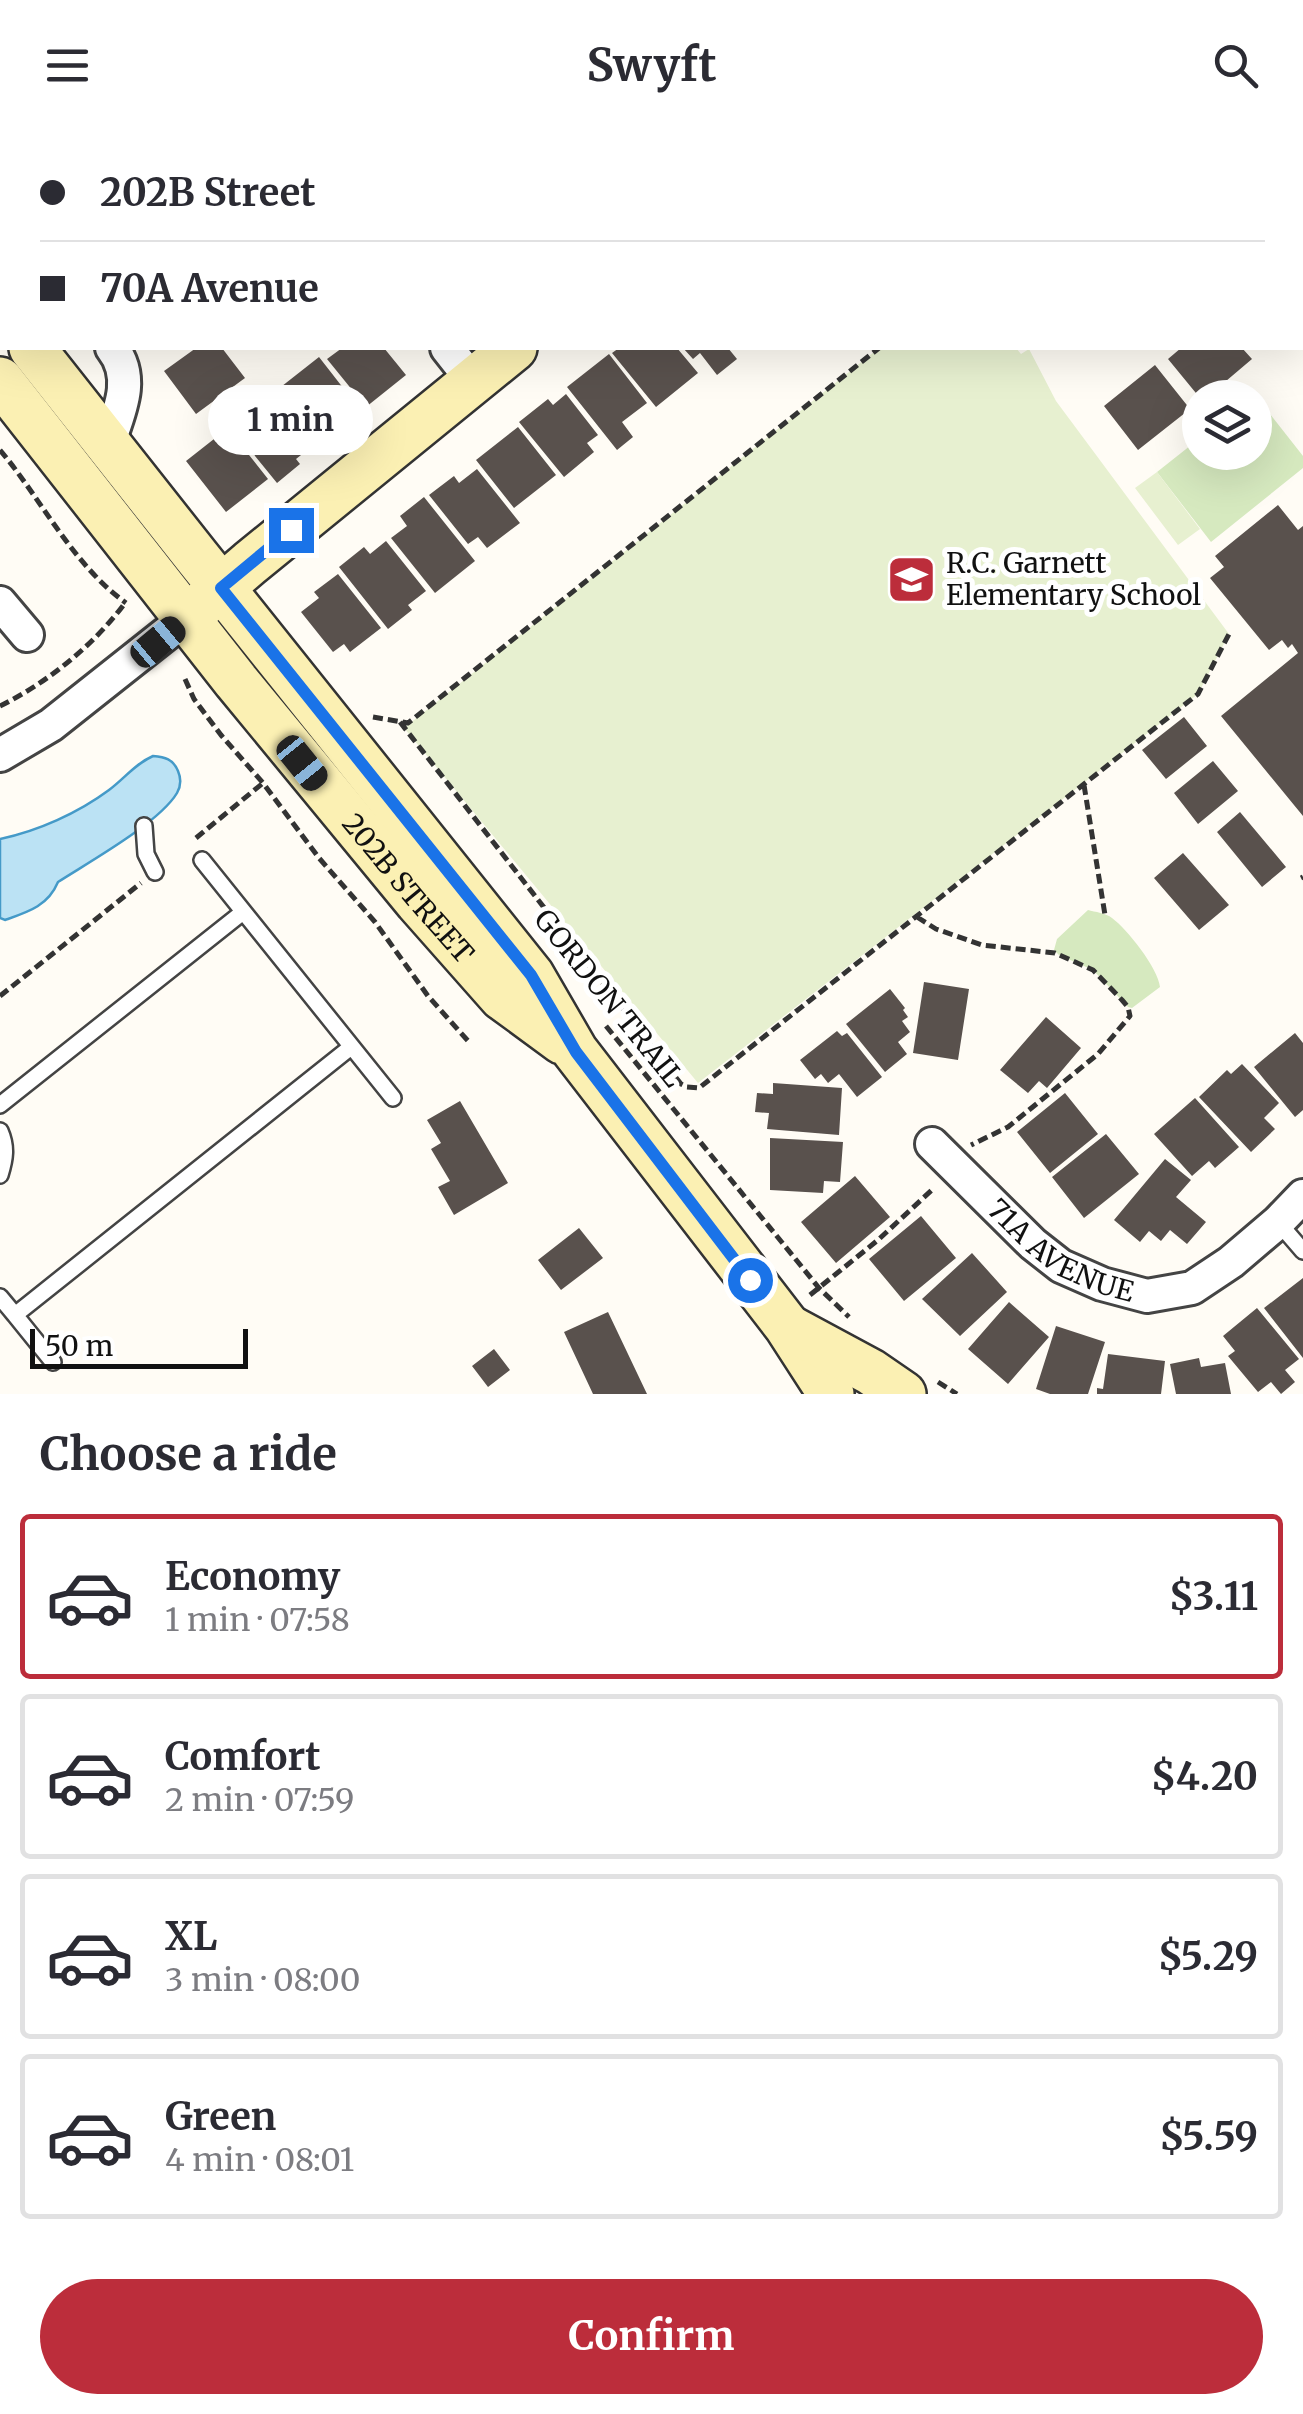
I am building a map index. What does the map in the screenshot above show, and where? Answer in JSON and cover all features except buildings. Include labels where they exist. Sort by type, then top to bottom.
[{"type":"main road","name":"202B STREET","points":[[34,350],[531,975],[587,1034],[831,1394]]},
{"type":"main road","points":[[186,618],[460,364],[507,350]]},
{"type":"main road","name":"202B STREET","points":[[0,380],[324,790],[502,998],[587,1034]]},
{"type":"main road","name":"202B STREET","points":[[783,1322],[871,1372],[914,1384]]},
{"type":"street","points":[[108,444],[125,381],[123,367],[113,350]]},
{"type":"street","points":[[0,603],[27,636]]},
{"type":"street","points":[[0,755],[51,725],[186,618]]},
{"type":"street","name":"71A AVENUE","points":[[939,1151],[1032,1244],[1061,1266],[1102,1284],[1148,1296],[1192,1288],[1232,1262],[1303,1196]]},
{"type":"lane","points":[[144,826],[146,854],[155,872]]},
{"type":"lane","points":[[202,860],[393,1098]]},
{"type":"lane","points":[[0,1106],[243,912]]},
{"type":"lane","points":[[15,1314],[351,1046]]},
{"type":"lane","points":[[0,1131],[5,1158],[0,1175]]},
{"type":"lane","points":[[1278,1222],[1303,1252]]},
{"type":"lane","points":[[0,1297],[53,1362]]},
{"type":"path","points":[[320,712],[408,723],[876,350]]},
{"type":"path","points":[[0,450],[90,570],[134,613]]},
{"type":"path","points":[[0,706],[84,650],[125,602]]},
{"type":"path","points":[[400,722],[681,1084],[699,1088],[1198,694],[1229,634]]},
{"type":"path","points":[[180,669],[194,699],[221,735],[469,1042]]},
{"type":"path","points":[[0,996],[263,783]]},
{"type":"path","points":[[1084,785],[1105,915]]},
{"type":"path","points":[[783,1322],[933,1190],[939,1151],[1008,1128],[1098,1054],[1130,1016],[1122,1000],[1093,970],[1055,952],[982,945],[936,929],[918,916]]},
{"type":"path","name":"GORDON TRAIL","points":[[587,1034],[819,1288],[861,1328]]},
{"type":"path","points":[[914,1384],[957,1394]]},
{"type":"green space","name":"R.C. Garnett Elementary School","points":[[876,350],[1018,350],[1021,354],[1030,350],[1056,401],[1229,634],[1198,694],[698,1083],[404,728]]},
{"type":"green space","points":[[1272,417],[1303,456],[1303,468],[1211,542],[1157,472],[1182,452],[1182,470],[1272,470]]},
{"type":"green space","points":[[1157,472],[1200,529],[1178,545],[1135,488]]},
{"type":"green space","points":[[1088,910],[1118,923],[1154,970],[1160,987],[1132,1008],[1093,970],[1054,950],[1057,939]]},
{"type":"water","points":[[153,756],[171,761],[179,774],[178,790],[168,805],[122,841],[58,882],[49,897],[36,907],[5,920],[0,918],[0,839],[71,814]]},
{"type":"place","name":"R.C. Garnett Elementary School","points":[[911,579]]},
{"type":"route","points":[[291,530],[221,588],[531,975],[576,1052],[750,1280]]}]
